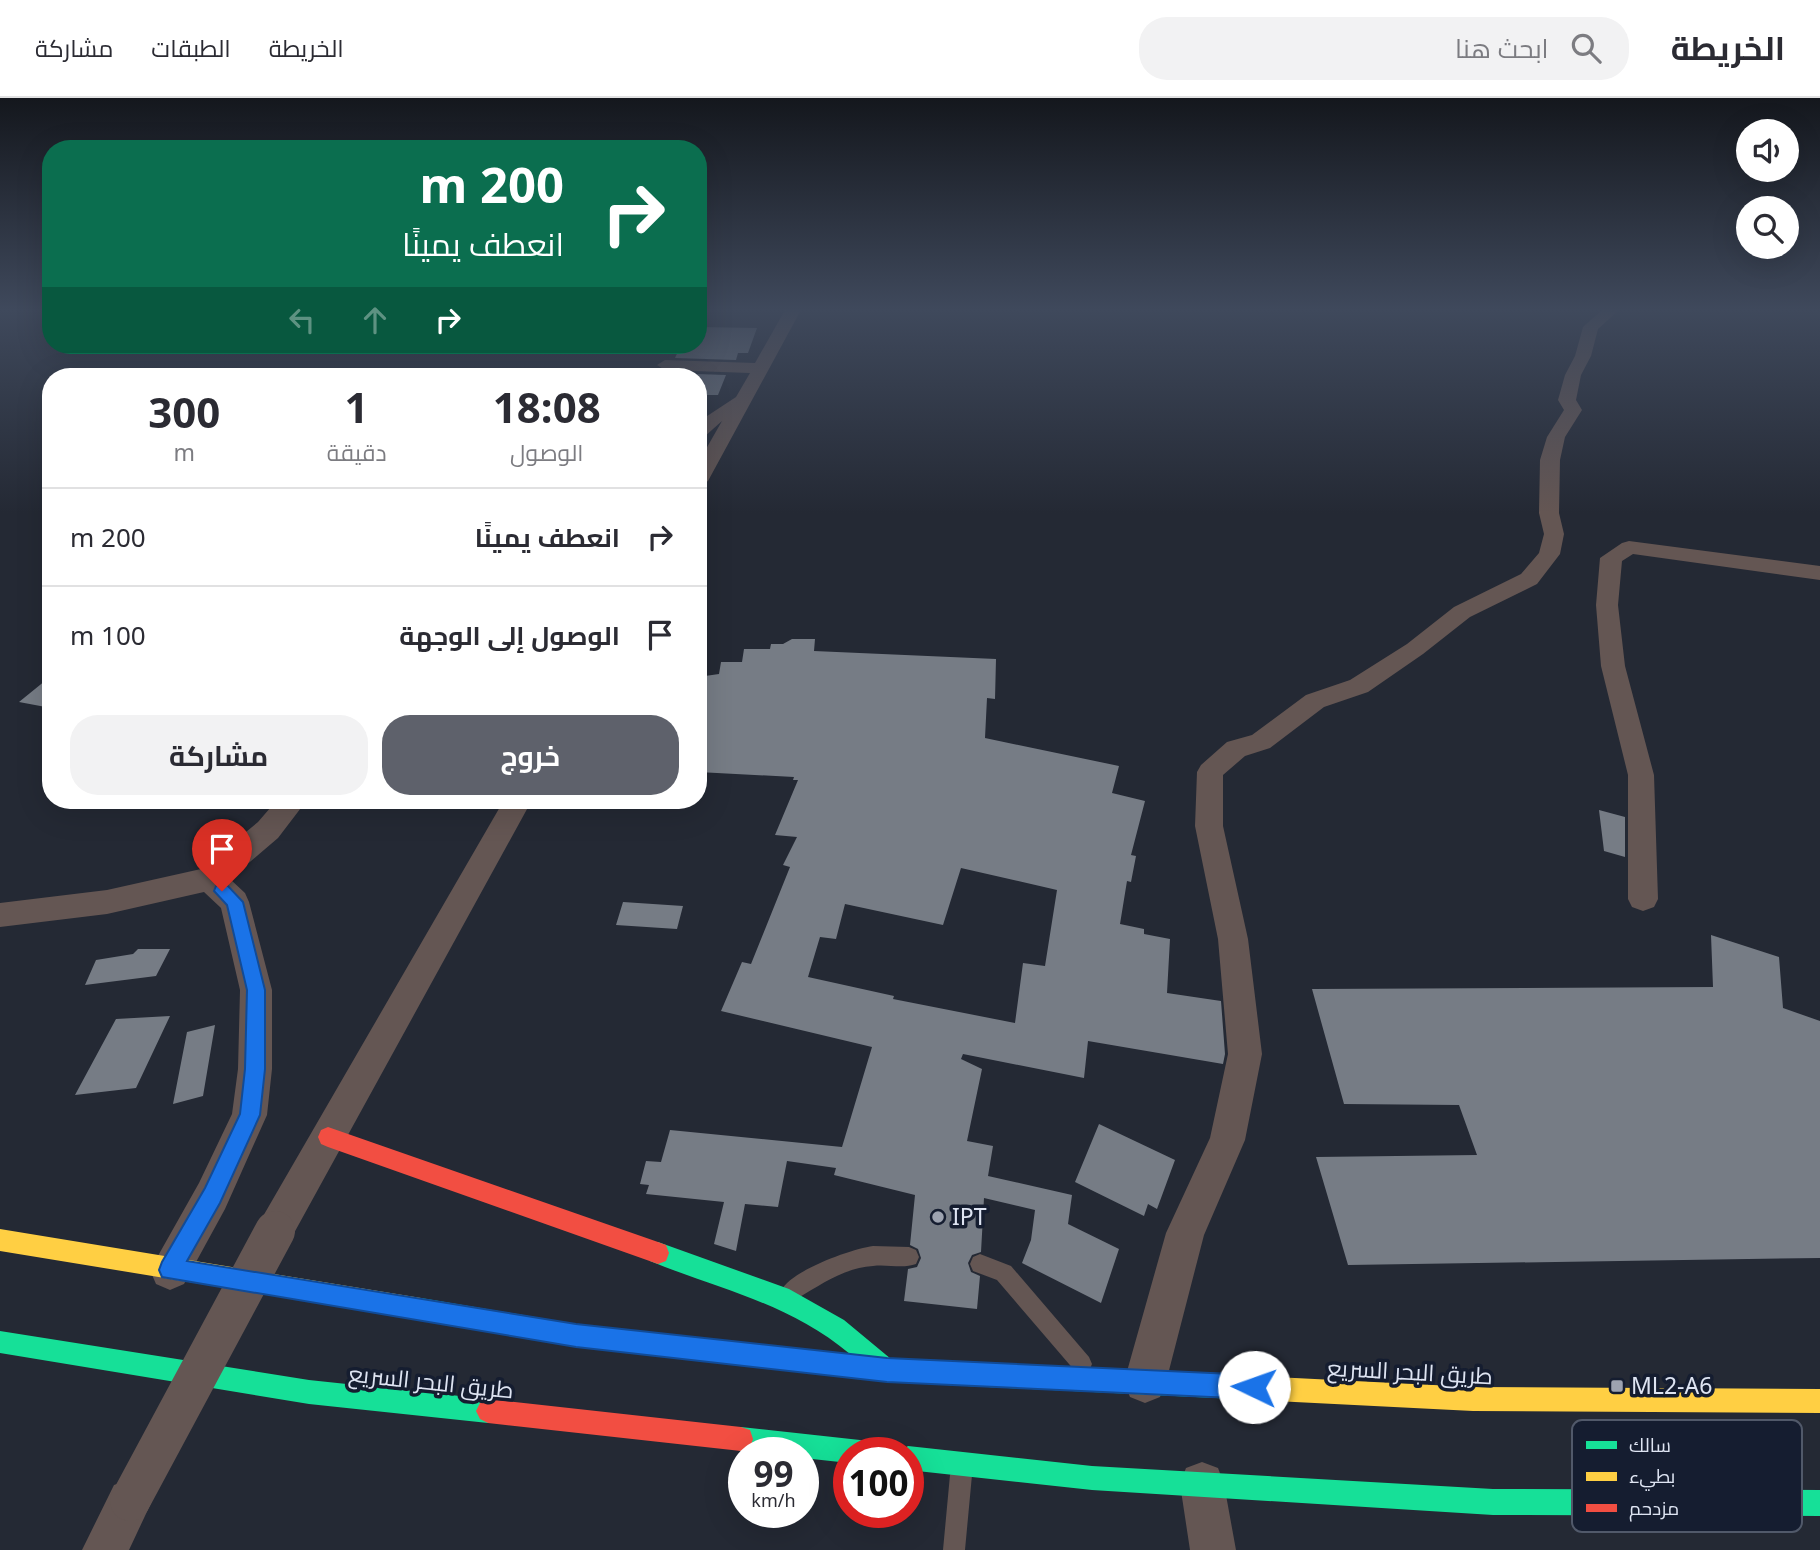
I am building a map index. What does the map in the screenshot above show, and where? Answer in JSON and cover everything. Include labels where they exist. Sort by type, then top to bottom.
[{"type":"highway","points":[[328,1137],[781,1297],[835,1328],[887,1370]]},
{"type":"highway","name":"طريق البحر السريع","points":[[0,1240],[576,1335],[887,1370],[1472,1399],[1820,1401]]},
{"type":"highway","name":"طريق البحر السريع","points":[[0,1342],[309,1392],[833,1449]]},
{"type":"highway","points":[[924,1460],[1092,1478],[1493,1502],[1572,1502]]},
{"type":"highway","points":[[1802,1503],[1820,1503]]},
{"type":"street","points":[[707,465],[756,378]]},
{"type":"street","points":[[1145,1381],[1185,1233],[1227,1140],[1245,1054],[1233,939],[1209,826],[1210,772],[1236,749],[1261,742],[1315,701],[1359,685],[1415,649],[1462,612],[1529,579],[1549,554],[1553,534],[1549,513],[1550,460],[1556,437],[1573,410],[1567,400],[1572,378]]},
{"type":"street","points":[[707,424],[730,412],[744,400]]},
{"type":"street","points":[[1643,899],[1641,775],[1614,666],[1608,604],[1611,558],[1629,547],[1820,573]]},
{"type":"street","points":[[0,915],[107,902],[210,879],[268,830],[286,809]]},
{"type":"street","points":[[105,1550],[275,1231],[513,809]]},
{"type":"street","points":[[170,1270],[212,1196],[250,1115],[255,1069],[256,990],[248,951],[234,902],[210,879]]},
{"type":"street","points":[[1202,1484],[1213,1550]]},
{"type":"lane","points":[[781,1297],[840,1262],[877,1254],[909,1257]]},
{"type":"lane","points":[[980,1264],[1004,1273],[1094,1379]]},
{"type":"lane","points":[[954,1550],[962,1464]]},
{"type":"building","points":[[707,378],[725,378],[718,395],[707,395]]},
{"type":"building","points":[[792,639],[815,639],[814,651],[996,659],[995,699],[987,698],[985,738],[1119,766],[1112,793],[1145,801],[1131,855],[1136,856],[1131,882],[1127,881],[1120,924],[1144,929],[1144,934],[1170,939],[1167,993],[1221,1001],[1225,1054],[1223,1064],[1088,1041],[1084,1078],[963,1054],[961,1059],[982,1069],[967,1141],[993,1146],[988,1176],[1072,1195],[1068,1224],[1119,1249],[1101,1303],[1022,1263],[1031,1240],[1035,1210],[984,1198],[981,1252],[972,1255],[968,1263],[971,1272],[980,1276],[977,1309],[904,1301],[908,1269],[917,1267],[921,1258],[918,1249],[910,1245],[915,1195],[834,1175],[836,1168],[787,1161],[778,1207],[745,1204],[736,1251],[714,1244],[724,1202],[646,1194],[649,1185],[640,1184],[646,1161],[661,1162],[670,1130],[842,1147],[872,1047],[721,1011],[742,962],[751,964],[790,867],[783,865],[797,837],[775,835],[798,780],[793,780],[794,777],[707,772],[707,676],[719,674],[721,662],[742,662],[744,649],[770,649],[771,644],[783,644]],"holes":[[[961,868],[1057,890],[1045,966],[1023,963],[1015,1023],[893,999],[894,996],[808,977],[820,937],[836,939],[845,904],[943,925]]]},
{"type":"building","points":[[42,683],[42,706],[19,702]]},
{"type":"building","points":[[1599,810],[1625,817],[1625,857],[1604,851]]},
{"type":"building","points":[[623,902],[683,906],[677,929],[616,925]]},
{"type":"building","points":[[1711,935],[1779,957],[1783,1008],[1820,1021],[1820,1258],[1348,1265],[1316,1157],[1477,1155],[1459,1105],[1344,1104],[1312,989],[1713,987]]},
{"type":"building","points":[[138,949],[170,949],[156,976],[85,985],[96,960],[133,954]]},
{"type":"building","points":[[170,1016],[136,1088],[75,1095],[116,1019]]},
{"type":"building","points":[[215,1025],[203,1096],[173,1104],[187,1032]]},
{"type":"building","points":[[1099,1124],[1175,1160],[1157,1209],[1148,1204],[1144,1216],[1075,1182]]},
{"type":"traffic: fast","points":[[658,1253],[781,1297],[836,1328],[887,1370]]},
{"type":"traffic: fast","points":[[421,1309],[576,1335],[887,1370],[1275,1389]]},
{"type":"traffic: fast","points":[[0,1342],[309,1392],[488,1411]]},
{"type":"traffic: fast","points":[[819,1448],[833,1449]]},
{"type":"traffic: fast","points":[[924,1460],[1092,1478],[1493,1502],[1572,1502]]},
{"type":"traffic: fast","points":[[1802,1503],[1820,1503]]},
{"type":"traffic: slow","points":[[0,1240],[421,1309]]},
{"type":"traffic: slow","points":[[1275,1389],[1473,1399],[1820,1401]]},
{"type":"traffic: jam","points":[[328,1137],[658,1253]]},
{"type":"traffic: jam","points":[[488,1411],[728,1438]]},
{"type":"place","name":"IPT","points":[[938,1217]]},
{"type":"place","name":"ML2-A6","points":[[1617,1386]]},
{"type":"route","points":[[222,891],[234,902],[256,990],[255,1069],[250,1115],[212,1196],[170,1270],[576,1335],[887,1370],[1254,1387]]}]
